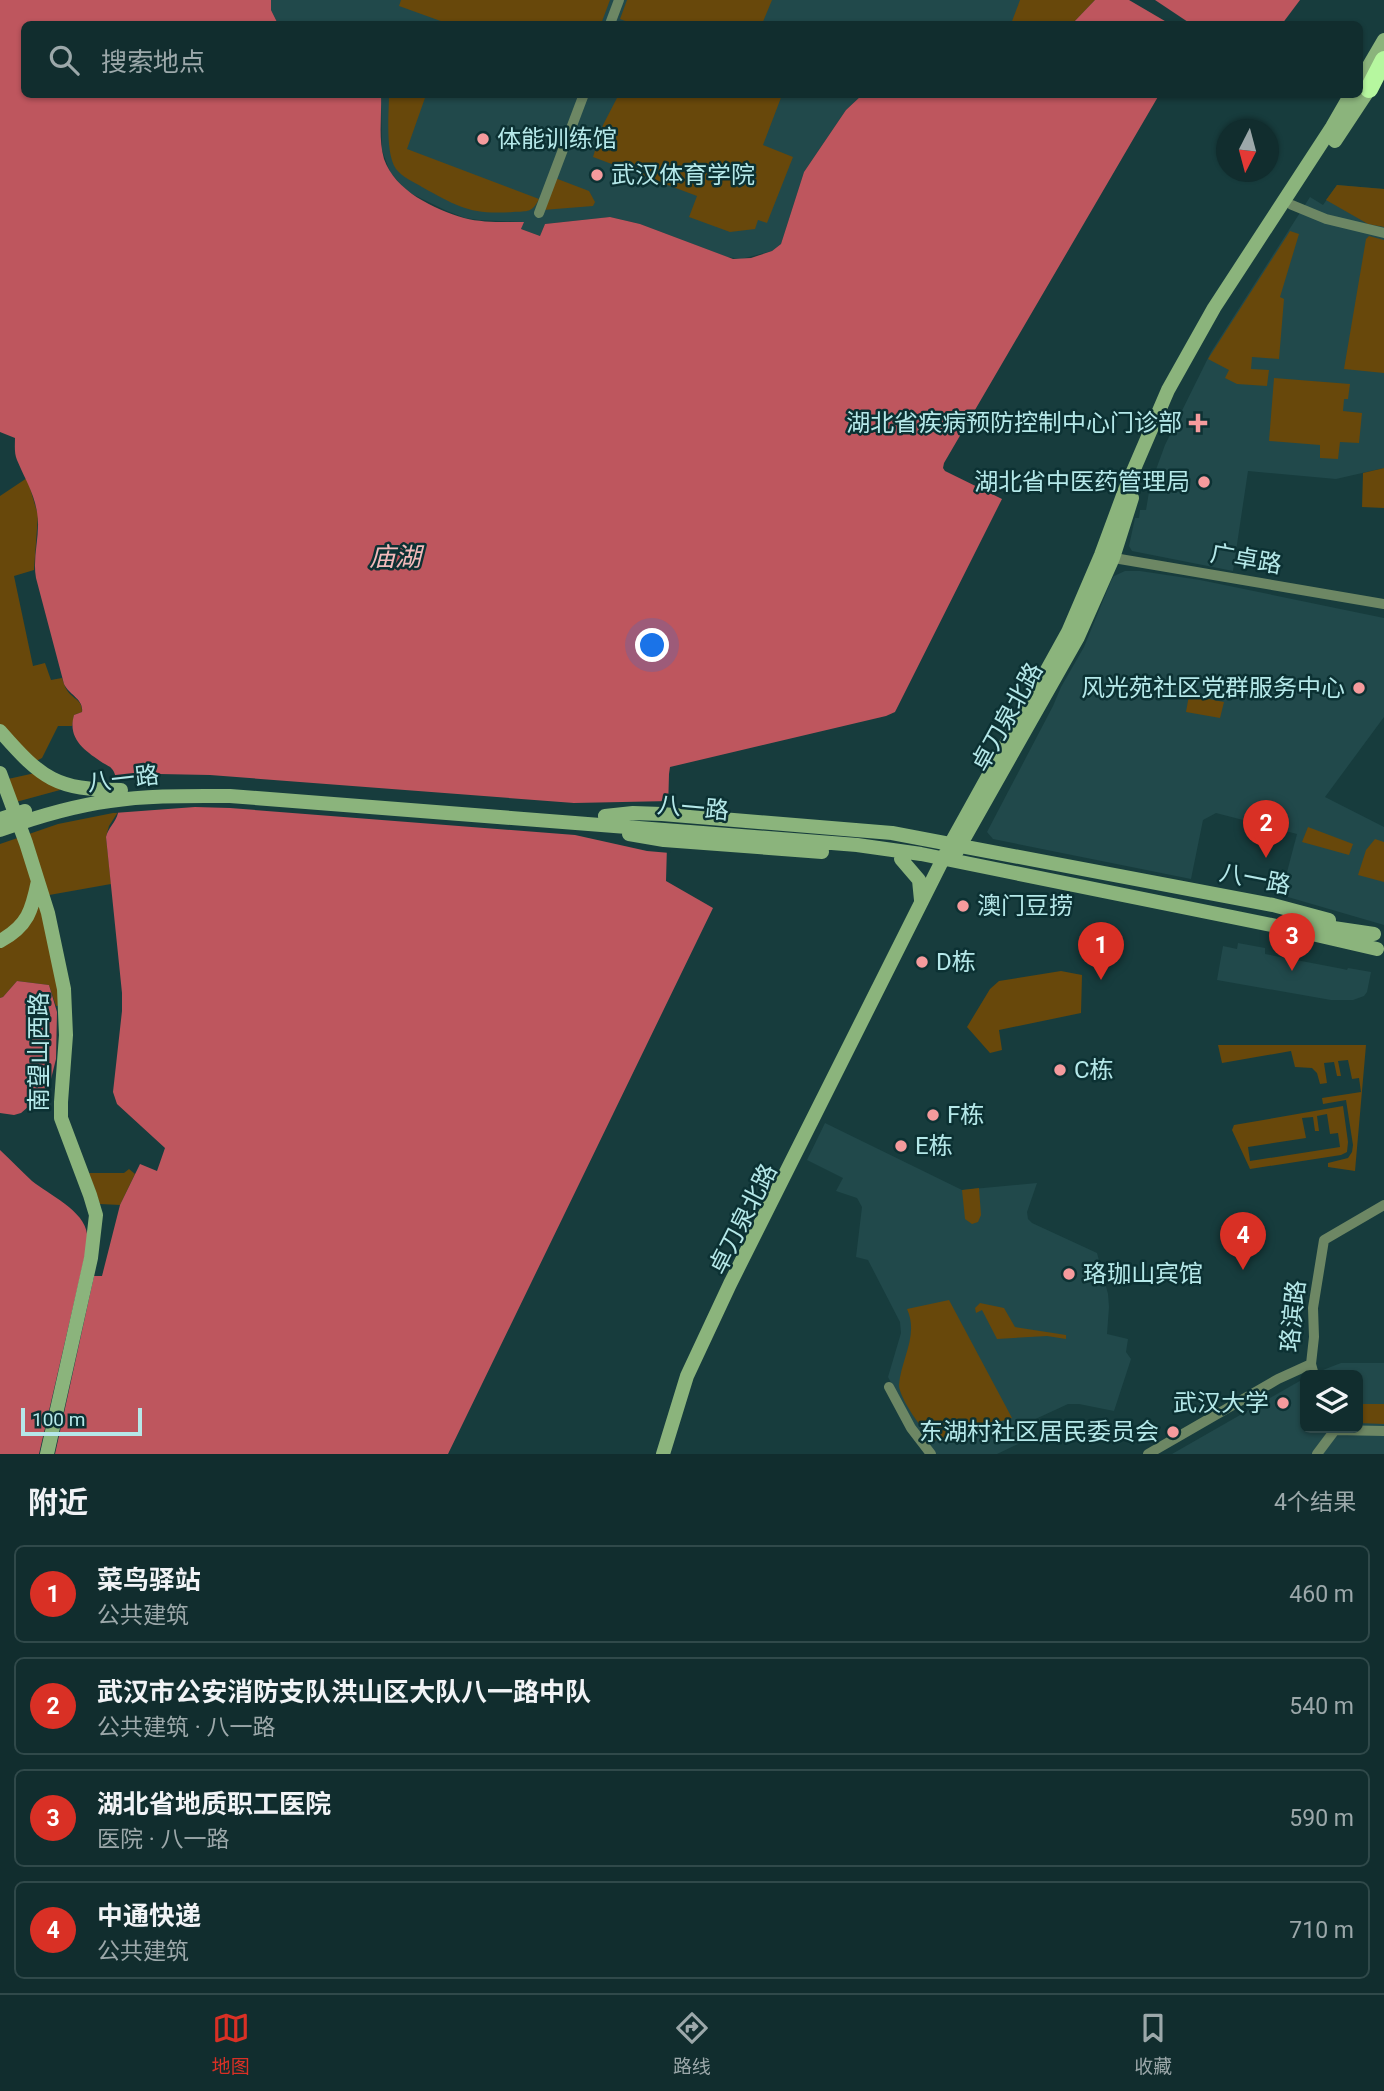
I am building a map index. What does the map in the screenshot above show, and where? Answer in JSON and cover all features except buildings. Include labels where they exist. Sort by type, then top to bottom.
[{"type":"highway","points":[[1363,84],[1384,60]]},
{"type":"main road","name":"卓刀泉北路","points":[[1363,82],[1384,40]]},
{"type":"main road","name":"卓刀泉北路","points":[[1363,86],[1384,68]]},
{"type":"main road","name":"卓刀泉北路","points":[[955,846],[977,794],[1057,653],[1084,596],[1107,557],[1148,434],[1185,358],[1214,309],[1353,98]]},
{"type":"main road","name":"卓刀泉北路","points":[[681,1396],[944,866],[1068,657],[1156,437],[1177,392],[1204,340],[1292,205],[1354,98]]},
{"type":"main road","points":[[0,731],[21,755],[43,773],[71,787],[121,790]]},
{"type":"main road","name":"南望山西路","points":[[0,773],[48,913],[64,989],[66,1035],[61,1118],[96,1215],[91,1258],[47,1454]]},
{"type":"main road","name":"八一路","points":[[0,819],[47,805],[121,790],[173,787],[222,788],[606,820],[634,813],[662,814],[892,833],[1299,911],[1380,943]]},
{"type":"main road","points":[[916,837],[933,835],[948,828],[977,794]]},
{"type":"main road","name":"八一路","points":[[0,830],[50,813],[94,803],[180,796],[230,796],[880,839],[1380,943]]},
{"type":"main road","name":"八一路","points":[[606,820],[629,834],[664,840],[895,858],[1307,941],[1380,943]]},
{"type":"main road","points":[[895,858],[919,880],[921,901]]},
{"type":"main road","name":"卓刀泉北路","points":[[663,1454],[687,1376],[708,1329],[921,901],[944,866]]},
{"type":"main road","points":[[1096,900],[1101,873]]},
{"type":"main road","points":[[0,941],[26,921],[33,905],[38,879]]},
{"type":"street","points":[[611,21],[619,0]]},
{"type":"street","points":[[540,213],[583,98]]},
{"type":"street","points":[[1292,205],[1326,219],[1384,233]]},
{"type":"street","name":"广卓路","points":[[1107,557],[1384,604]]},
{"type":"street","name":"珞滨路","points":[[1148,1454],[1278,1379],[1311,1364],[1313,1308],[1324,1240],[1384,1205]]},
{"type":"street","points":[[1311,1364],[1313,1370]]},
{"type":"street","points":[[889,1387],[911,1428],[931,1454]]},
{"type":"street","points":[[1363,1430],[1384,1431]]},
{"type":"street","points":[[1317,1454],[1331,1433]]},
{"type":"shaded area","points":[[271,0],[1095,0],[1075,21],[276,21],[271,10]]},
{"type":"shaded area","points":[[401,0],[610,0],[602,21],[441,21],[399,6]]},
{"type":"shaded area","points":[[627,0],[772,0],[763,21],[620,19]]},
{"type":"shaded area","points":[[1020,0],[1095,0],[1075,21],[1012,21]]},
{"type":"shaded area","name":"武汉体育学院","points":[[381,98],[859,98],[846,110],[804,172],[781,244],[772,251],[741,259],[727,257],[640,224],[610,217],[545,224],[540,236],[521,229],[523,222],[465,218],[412,194],[402,186],[390,172],[382,150]]},
{"type":"shaded area","points":[[389,98],[425,98],[407,149],[539,199],[529,210],[499,213],[475,211],[446,200],[396,169],[390,153]]},
{"type":"shaded area","points":[[617,98],[781,98],[763,145],[793,157],[767,223],[758,220],[755,229],[730,232],[689,217],[697,196],[593,157],[603,125]]},
{"type":"shaded area","points":[[555,178],[589,191],[595,202],[593,206],[543,210]]},
{"type":"shaded area","points":[[1337,185],[1384,189],[1384,468],[1336,479],[1248,471],[1233,571],[1132,551],[1129,546],[1135,518],[1139,518],[1140,510],[1146,510],[1150,486],[1165,445],[1211,352],[1310,197],[1323,205]]},
{"type":"shaded area","points":[[1337,185],[1384,189],[1384,227],[1368,224],[1326,200]]},
{"type":"shaded area","points":[[1290,231],[1299,234],[1280,297],[1284,299],[1279,359],[1252,357],[1251,369],[1269,370],[1267,386],[1237,384],[1225,378],[1229,370],[1208,359]]},
{"type":"shaded area","points":[[1369,236],[1384,240],[1384,373],[1344,369],[1366,239]]},
{"type":"shaded area","points":[[1274,378],[1350,384],[1343,411],[1362,413],[1359,443],[1340,442],[1338,459],[1320,458],[1320,445],[1269,441]]},
{"type":"shaded area","points":[[1384,468],[1384,508],[1362,507],[1363,473]]},
{"type":"shaded area","points":[[27,478],[38,515],[34,570],[14,576],[33,666],[45,663],[51,680],[62,678],[68,692],[82,708],[82,712],[74,715],[72,726],[58,726],[42,758],[36,761],[0,724],[0,496]]},
{"type":"shaded area","points":[[1125,571],[1200,580],[1384,618],[1384,717],[1325,797],[1384,827],[1384,925],[1281,895],[1297,834],[1216,813],[1203,820],[1191,879],[993,839],[987,832],[1084,647],[1111,581],[1114,576]]},
{"type":"shaded area","points":[[1189,695],[1224,702],[1220,718],[1186,712]]},
{"type":"shaded area","points":[[35,773],[61,787],[60,790],[16,802],[8,779]]},
{"type":"shaded area","points":[[118,812],[106,837],[111,884],[38,897],[62,1005],[56,1006],[49,985],[17,981],[0,998],[0,844],[58,824]]},
{"type":"shaded area","points":[[1308,827],[1353,844],[1349,855],[1302,842]]},
{"type":"shaded area","points":[[1375,839],[1384,842],[1384,882],[1358,875],[1366,850]]},
{"type":"shaded area","points":[[1238,943],[1265,948],[1265,954],[1371,972],[1367,992],[1353,1000],[1331,1000],[1217,980],[1223,946],[1237,949]]},
{"type":"shaded area","points":[[1061,971],[1082,975],[1081,1013],[999,1030],[1002,1050],[990,1053],[967,1027],[990,989],[999,981]]},
{"type":"shaded area","points":[[1218,1045],[1366,1045],[1355,1171],[1328,1167],[1328,1163],[1348,1158],[1353,1145],[1346,1100],[1323,1104],[1322,1098],[1361,1092],[1359,1078],[1352,1079],[1348,1060],[1338,1061],[1341,1076],[1337,1076],[1334,1062],[1324,1063],[1327,1083],[1320,1084],[1317,1073],[1312,1068],[1295,1067],[1291,1051],[1222,1063]]},
{"type":"shaded area","points":[[1343,1106],[1347,1152],[1250,1169],[1232,1130],[1234,1125]],"holes":[[[1327,1114],[1330,1134],[1338,1133],[1340,1147],[1250,1161],[1248,1147],[1306,1138],[1302,1118],[1313,1117],[1315,1131],[1319,1131],[1317,1116]]]},
{"type":"shaded area","name":"珞珈山宾馆","points":[[825,1123],[962,1190],[1037,1183],[1027,1212],[1028,1219],[1097,1253],[1108,1294],[1107,1334],[1128,1339],[1126,1352],[1131,1359],[1114,1411],[1068,1404],[1016,1428],[1022,1442],[997,1454],[936,1454],[915,1428],[888,1377],[901,1333],[900,1322],[868,1260],[856,1257],[862,1207],[857,1198],[836,1191],[843,1178],[807,1160]]},
{"type":"shaded area","points":[[129,1169],[135,1174],[120,1205],[100,1204],[89,1173],[124,1173]]},
{"type":"shaded area","points":[[979,1188],[981,1215],[978,1222],[972,1224],[965,1219],[962,1190]]},
{"type":"shaded area","points":[[949,1300],[1012,1418],[934,1441],[913,1415],[900,1391],[900,1375],[911,1328],[907,1309]]},
{"type":"shaded area","points":[[980,1303],[1004,1308],[1015,1327],[1066,1335],[1066,1339],[1047,1336],[997,1339],[982,1310],[976,1313],[975,1308]]},
{"type":"shaded area","name":"武汉大学","points":[[1341,1363],[1384,1363],[1384,1454],[1172,1454],[1300,1381],[1300,1433],[1363,1433],[1363,1370],[1323,1370]]},
{"type":"shaded area","points":[[1363,1404],[1384,1404],[1384,1424],[1363,1423]]},
{"type":"water","name":"庙湖","points":[[0,0],[271,0],[271,10],[276,21],[21,21],[21,98],[381,98],[381,143],[384,159],[397,180],[428,204],[479,221],[524,222],[521,229],[540,236],[545,224],[610,217],[640,224],[733,259],[751,258],[772,251],[781,244],[804,172],[846,110],[859,98],[1157,98],[944,463],[945,471],[1002,499],[895,712],[670,767],[666,881],[713,908],[448,1454],[55,1454],[94,1276],[102,1276],[120,1205],[140,1164],[157,1171],[165,1148],[117,1104],[113,1092],[122,993],[106,837],[118,813],[117,783],[111,768],[84,749],[75,738],[72,723],[74,715],[82,712],[82,708],[79,700],[64,684],[36,578],[36,505],[16,457],[15,438],[0,432]]},
{"type":"water","points":[[1095,0],[1129,0],[1165,21],[1075,21]]},
{"type":"water","points":[[1155,0],[1300,0],[1284,21],[1186,21]]},
{"type":"water","points":[[17,981],[49,985],[57,1012],[56,1059],[50,1083],[43,1094],[21,1113],[14,1115],[0,1113],[0,998]]},
{"type":"water","points":[[0,1150],[32,1181],[73,1211],[85,1226],[87,1234],[86,1251],[39,1454],[0,1454]]},
{"type":"pier","points":[[210,775],[574,803],[671,801],[670,853],[647,851],[575,835],[230,808],[195,807],[114,813],[116,805],[112,777]]},
{"type":"place","name":"体能训练馆","points":[[483,139]]},
{"type":"place","name":"武汉体育学院","points":[[597,175]]},
{"type":"place","name":"湖北省疾病预防控制中心门诊部","points":[[1198,423]]},
{"type":"place","name":"湖北省中医药管理局","points":[[1204,482]]},
{"type":"place","name":"风光苑社区党群服务中心","points":[[1359,688]]},
{"type":"place","name":"武汉市公安消防支队洪山区大队八一路中队","points":[[1266,858]]},
{"type":"place","name":"澳门豆捞","points":[[963,906]]},
{"type":"place","name":"D栋","points":[[922,962]]},
{"type":"place","name":"湖北省地质职工医院","points":[[1292,971]]},
{"type":"place","name":"菜鸟驿站","points":[[1101,980]]},
{"type":"place","name":"C栋","points":[[1060,1070]]},
{"type":"place","name":"F栋","points":[[933,1115]]},
{"type":"place","name":"E栋","points":[[901,1146]]},
{"type":"place","name":"中通快递","points":[[1243,1270]]},
{"type":"place","name":"珞珈山宾馆","points":[[1069,1274]]},
{"type":"place","name":"武汉大学","points":[[1283,1403]]},
{"type":"place","name":"东湖村社区居民委员会","points":[[1173,1432]]}]
